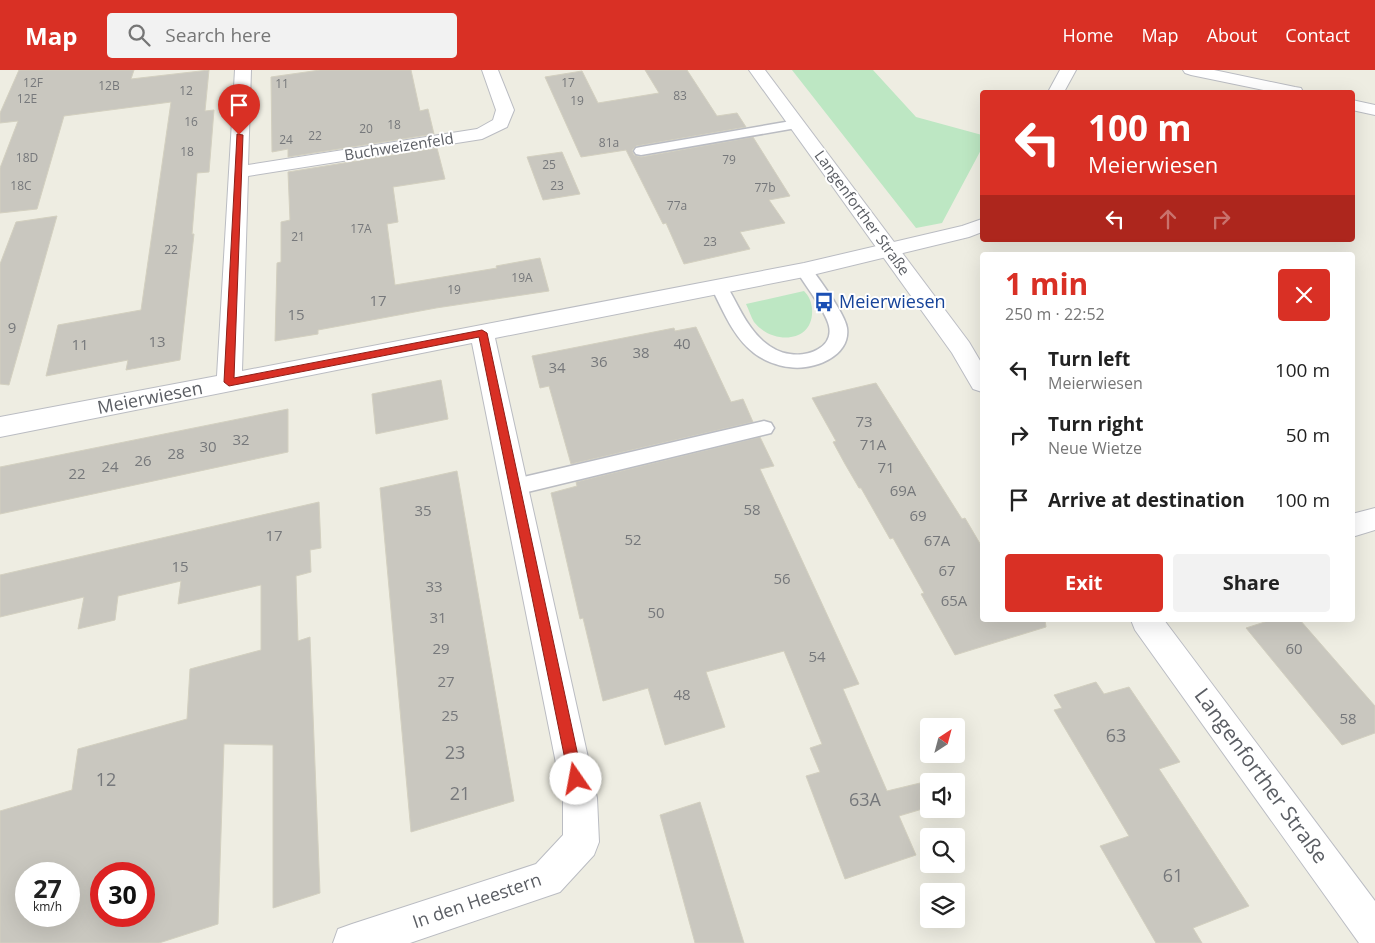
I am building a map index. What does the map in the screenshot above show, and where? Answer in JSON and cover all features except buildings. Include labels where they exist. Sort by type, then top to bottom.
[{"type":"street","points":[[229,382],[243,70]]},
{"type":"street","name":"Buchweizenfeld","points":[[237,172],[482,134],[501,123],[505,110],[490,70]]},
{"type":"street","name":"Langenforther Straße","points":[[756,70],[960,348],[980,380]]},
{"type":"street","points":[[1057,90],[1068,70]]},
{"type":"street","points":[[1191,70],[1286,90]]},
{"type":"street","points":[[1355,106],[1375,110]]},
{"type":"street","name":"Meierwiesen","points":[[0,428],[804,270],[969,232],[980,226]]},
{"type":"street","name":"In den Heestern","points":[[352,943],[547,879],[581,842],[580,798],[482,333]]},
{"type":"street","points":[[1355,525],[1375,519]]},
{"type":"street","name":"Langenforther Straße","points":[[1147,622],[1375,933]]},
{"type":"lane","points":[[641,152],[797,124]]},
{"type":"lane","points":[[719,287],[743,331],[762,350],[789,361],[811,361],[829,351],[837,341],[838,326],[804,270]]},
{"type":"lane","points":[[515,487],[764,428]]},
{"type":"green space","points":[[792,70],[873,70],[916,117],[980,134],[980,152],[942,223],[916,228]]},
{"type":"green space","points":[[804,291],[811,303],[811,320],[807,329],[791,337],[771,335],[762,329],[754,322],[746,304]]},
{"type":"place","name":"Meierwiesen","points":[[824,302]]},
{"type":"route","points":[[239,135],[229,382],[482,333],[576,779]]}]
